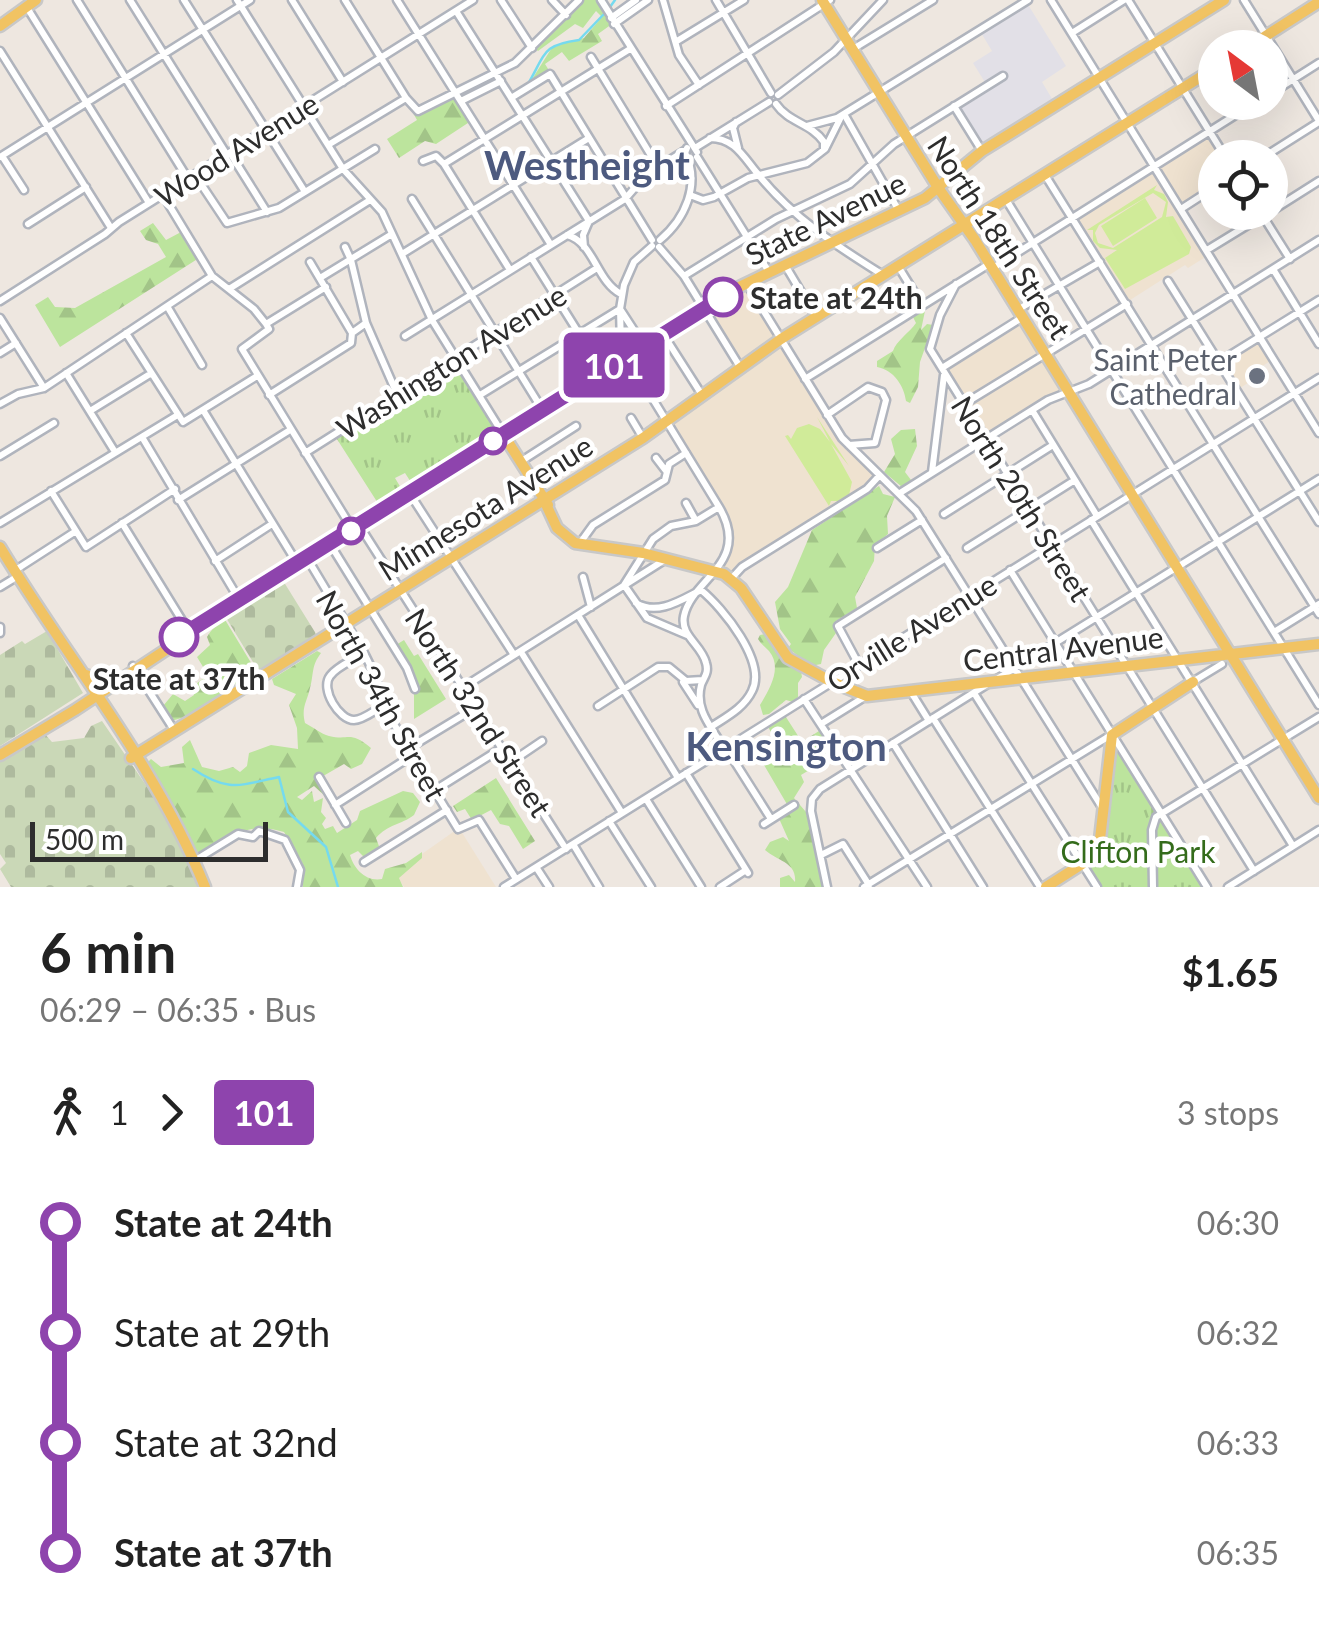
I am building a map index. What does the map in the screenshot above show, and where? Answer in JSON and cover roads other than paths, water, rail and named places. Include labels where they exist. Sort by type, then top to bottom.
[{"type":"main road","points":[[3,19],[44,0]]},
{"type":"main road","name":"State Avenue","points":[[0,752],[704,308],[939,189],[982,151],[1224,0]]},
{"type":"main road","name":"North 18th Street","points":[[826,2],[878,92],[965,224],[1177,567],[1226,659],[1319,798]]},
{"type":"main road","points":[[1275,30],[1319,2]]},
{"type":"main road","name":"Minnesota Avenue","points":[[133,756],[643,438],[816,317],[1198,78]]},
{"type":"main road","points":[[503,434],[566,532],[580,544],[643,553],[717,571],[731,579],[788,658],[867,696]]},
{"type":"main road","points":[[0,547],[94,695]]},
{"type":"main road","points":[[51,628],[165,804],[204,887]]},
{"type":"main road","name":"Central Avenue","points":[[867,696],[992,681],[1018,672],[1073,672],[1226,659],[1319,644]]},
{"type":"main road","name":"State Avenue","points":[[94,695],[135,668]]},
{"type":"main road","points":[[84,674],[98,679],[116,677]]},
{"type":"main road","points":[[1043,887],[1082,864],[1100,839],[1110,732],[1193,682]]},
{"type":"street","points":[[77,0],[192,177],[228,223],[267,212],[375,149]]},
{"type":"street","points":[[130,0],[267,212]]},
{"type":"street","points":[[184,0],[304,192]]},
{"type":"street","points":[[24,190],[1,157],[203,30],[239,3],[250,0]]},
{"type":"street","points":[[292,0],[343,82]]},
{"type":"street","points":[[345,0],[416,111],[515,63],[579,0]]},
{"type":"street","points":[[397,0],[551,245]]},
{"type":"street","name":"Wood Avenue","points":[[0,301],[473,0]]},
{"type":"street","points":[[501,0],[532,48]]},
{"type":"street","points":[[552,0],[566,15]]},
{"type":"street","points":[[601,0],[690,153],[704,168],[770,272]]},
{"type":"street","points":[[612,21],[636,0]]},
{"type":"street","points":[[612,21],[648,0]]},
{"type":"street","points":[[663,0],[680,55],[699,85]]},
{"type":"street","points":[[716,0],[788,118],[807,126],[824,142],[820,154]]},
{"type":"street","points":[[676,42],[744,0]]},
{"type":"street","points":[[849,44],[883,0]]},
{"type":"street","points":[[405,336],[625,199],[658,168],[690,153],[774,99],[849,44],[933,0]]},
{"type":"street","points":[[807,126],[823,124],[844,114],[1028,0]]},
{"type":"street","points":[[1051,0],[1319,433]]},
{"type":"street","points":[[1072,32],[1126,0],[1215,140]]},
{"type":"street","points":[[1244,0],[1262,30]]},
{"type":"street","points":[[666,106],[826,2]]},
{"type":"street","points":[[239,3],[343,168],[382,212],[432,320],[503,434]]},
{"type":"street","points":[[30,6],[149,203]]},
{"type":"street","points":[[456,11],[588,221]]},
{"type":"street","points":[[444,164],[630,49]]},
{"type":"street","points":[[0,51],[112,228]]},
{"type":"street","points":[[591,57],[658,168]]},
{"type":"street","points":[[1288,82],[1319,63]]},
{"type":"street","points":[[731,65],[753,66],[762,76]]},
{"type":"street","points":[[1288,71],[1319,121],[1288,141]]},
{"type":"street","points":[[511,98],[550,74],[625,199],[684,276],[741,368]]},
{"type":"street","points":[[684,276],[790,212],[850,184],[906,136],[1004,76]]},
{"type":"street","points":[[461,101],[501,82]]},
{"type":"street","points":[[328,145],[406,98]]},
{"type":"street","points":[[954,106],[982,151]]},
{"type":"street","points":[[690,196],[704,200],[758,175],[802,165],[820,154],[844,114]]},
{"type":"street","points":[[844,114],[899,210]]},
{"type":"street","points":[[738,149],[733,128],[739,120]]},
{"type":"street","points":[[804,379],[1228,120]]},
{"type":"street","points":[[402,254],[589,138]]},
{"type":"street","points":[[708,139],[725,140],[738,149],[790,212],[830,243],[883,274]]},
{"type":"street","points":[[671,628],[681,623],[717,571],[728,536],[726,520],[626,357],[620,309],[631,267],[680,219],[690,196],[690,153]]},
{"type":"street","points":[[423,161],[436,156],[444,164],[510,270]]},
{"type":"street","points":[[690,175],[698,167],[704,168]]},
{"type":"street","points":[[1045,174],[1318,608],[1274,632]]},
{"type":"street","points":[[1288,200],[1319,181]]},
{"type":"street","points":[[28,224],[86,188]]},
{"type":"street","points":[[162,195],[212,276],[254,309],[266,324],[326,287]]},
{"type":"street","points":[[412,198],[542,409]]},
{"type":"street","points":[[1005,198],[1319,705]]},
{"type":"street","points":[[1181,208],[1198,198]]},
{"type":"street","points":[[228,289],[370,200]]},
{"type":"street","points":[[584,247],[588,221]]},
{"type":"street","points":[[1207,250],[1239,230]]},
{"type":"street","points":[[1275,230],[1290,259]]},
{"type":"street","points":[[320,278],[392,234]]},
{"type":"street","points":[[566,235],[584,247],[609,288],[621,294]]},
{"type":"street","points":[[900,493],[1052,397],[1112,370],[1319,240]]},
{"type":"street","points":[[345,247],[366,323],[397,394]]},
{"type":"street","points":[[531,257],[603,372]]},
{"type":"street","points":[[269,395],[352,343],[352,333],[310,262]]},
{"type":"street","points":[[932,473],[943,370],[1059,285],[1100,262]]},
{"type":"street","points":[[785,266],[816,317]]},
{"type":"street","points":[[898,266],[922,305]]},
{"type":"street","name":"Washington Avenue","points":[[305,453],[597,268]]},
{"type":"street","points":[[1273,269],[1319,344]]},
{"type":"street","points":[[0,404],[18,394],[44,388],[212,276]]},
{"type":"street","points":[[1168,281],[1319,522]]},
{"type":"street","points":[[747,284],[849,445],[900,493],[922,520],[1104,810]]},
{"type":"street","name":"North 20th Street","points":[[956,284],[930,346],[1254,871]]},
{"type":"street","points":[[1219,362],[1319,300]]},
{"type":"street","points":[[964,404],[1127,304]]},
{"type":"street","points":[[166,306],[202,365]]},
{"type":"street","points":[[480,395],[620,309]]},
{"type":"street","points":[[620,309],[644,346]]},
{"type":"street","points":[[0,318],[44,388]]},
{"type":"street","points":[[352,333],[366,323]]},
{"type":"street","name":"North 32nd Street","points":[[266,324],[269,329],[265,334],[242,349],[257,376],[511,762],[599,887]]},
{"type":"street","points":[[126,333],[182,422],[257,376]]},
{"type":"street","points":[[663,334],[702,396]]},
{"type":"street","points":[[0,353],[16,343]]},
{"type":"street","points":[[66,373],[115,452]]},
{"type":"street","points":[[90,411],[150,374]]},
{"type":"street","name":"Orville Avenue","points":[[504,887],[682,776],[723,745],[859,666],[1319,378]]},
{"type":"street","points":[[827,415],[863,389],[874,386],[882,392],[886,400],[875,443],[849,445]]},
{"type":"street","name":"North 34th Street","points":[[203,410],[272,524],[364,653],[383,706],[460,830],[480,821],[516,879]]},
{"type":"street","points":[[1032,410],[1136,592],[1294,846]]},
{"type":"street","points":[[0,523],[176,416]]},
{"type":"street","points":[[630,418],[643,438]]},
{"type":"street","points":[[0,456],[54,423]]},
{"type":"street","points":[[520,462],[576,426]]},
{"type":"street","name":"Washington Avenue","points":[[178,500],[290,430]]},
{"type":"street","points":[[142,437],[240,601]]},
{"type":"street","points":[[944,514],[1053,446]]},
{"type":"street","points":[[580,544],[589,528],[665,480],[669,464],[686,453]]},
{"type":"street","points":[[656,458],[666,472]]},
{"type":"street","points":[[731,579],[742,567],[879,476]]},
{"type":"street","points":[[967,548],[1074,480]]},
{"type":"street","points":[[1018,672],[1055,643],[1319,480]]},
{"type":"street","points":[[51,491],[86,547],[174,489]]},
{"type":"street","points":[[410,494],[622,813]]},
{"type":"street","points":[[686,503],[696,521]]},
{"type":"street","points":[[624,585],[653,540],[671,526],[696,521],[719,507]]},
{"type":"street","points":[[877,548],[922,520]]},
{"type":"street","points":[[122,523],[190,633]]},
{"type":"street","points":[[215,561],[272,524]]},
{"type":"street","points":[[0,587],[76,531]]},
{"type":"street","points":[[330,544],[415,689]]},
{"type":"street","points":[[462,688],[667,558]]},
{"type":"street","points":[[859,666],[838,626],[946,558]]},
{"type":"street","points":[[1010,570],[1207,887]]},
{"type":"street","points":[[583,577],[591,607]]},
{"type":"street","points":[[624,585],[657,625],[687,636],[705,658],[708,671],[699,696],[701,710]]},
{"type":"street","points":[[648,614],[701,590]]},
{"type":"street","points":[[701,590],[724,612],[747,649],[756,676],[755,687],[746,701],[711,727]]},
{"type":"street","points":[[578,615],[747,872],[720,887]]},
{"type":"street","points":[[684,616],[687,636]]},
{"type":"street","points":[[364,653],[330,676],[327,691],[337,708],[351,720],[383,706]]},
{"type":"street","points":[[1193,682],[1226,659]]},
{"type":"street","points":[[598,706],[658,667],[669,667],[701,710],[767,822],[794,805]]},
{"type":"street","points":[[135,668],[174,730]]},
{"type":"street","points":[[682,680],[704,679]]},
{"type":"street","points":[[827,887],[812,800],[820,789],[992,681]]},
{"type":"street","points":[[910,691],[1043,887]]},
{"type":"street","points":[[974,693],[1096,887]]},
{"type":"street","name":"Central Avenue","points":[[821,724],[867,696]]},
{"type":"street","points":[[804,699],[927,887]]},
{"type":"street","points":[[335,805],[475,708]]},
{"type":"street","points":[[1153,887],[1154,822],[1319,717]]},
{"type":"street","points":[[820,855],[843,844],[868,886],[1110,732]]},
{"type":"street","points":[[511,762],[542,741]]},
{"type":"street","points":[[893,743],[983,887]]},
{"type":"street","points":[[435,790],[502,748]]},
{"type":"street","points":[[318,777],[346,823]]},
{"type":"street","points":[[646,799],[701,887]]},
{"type":"street","points":[[364,862],[447,810]]},
{"type":"street","points":[[609,821],[650,887]]},
{"type":"street","points":[[194,861],[238,834],[253,838],[259,830],[284,840],[300,870],[296,887]]},
{"type":"street","points":[[1228,887],[1319,830]]},
{"type":"street","points":[[536,867],[549,887]]},
{"type":"waterway","points":[[610,7],[615,0]]},
{"type":"waterway","points":[[528,84],[546,52],[579,40],[604,14]]},
{"type":"waterway","points":[[193,769],[205,777],[235,785],[279,777],[288,812],[326,847],[338,887]]},
{"type":"place","name":"State at 24th","points":[[723,297]]},
{"type":"place","name":"Saint Peter Cathedral","points":[[1257,376]]},
{"type":"place","name":"State at 37th","points":[[179,637]]},
{"type":"district","name":"Westheight","points":[[587,165]]},
{"type":"district","name":"Kensington","points":[[786,746]]},
{"type":"park label","name":"Clifton Park","points":[[1138,851]]}]
